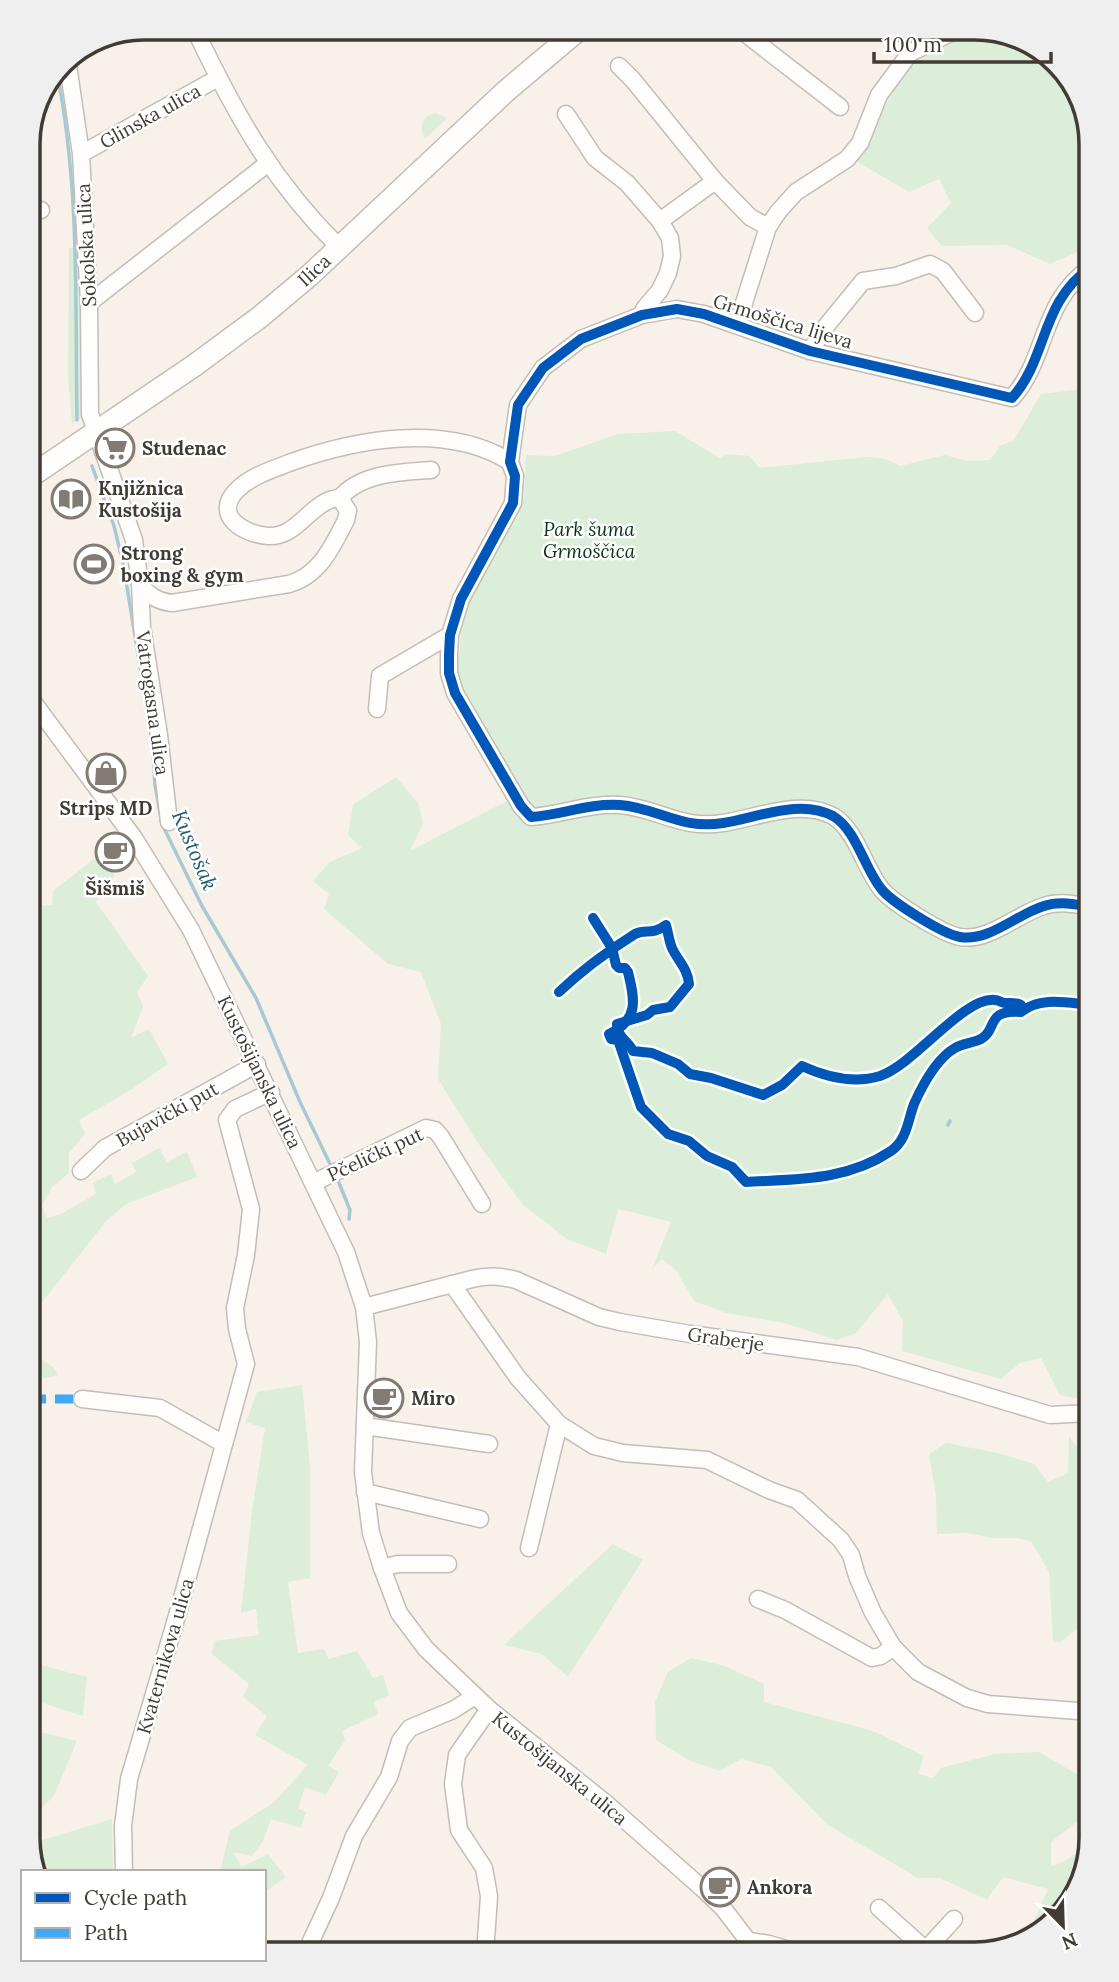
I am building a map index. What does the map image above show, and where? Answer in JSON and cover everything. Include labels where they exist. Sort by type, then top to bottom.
[{"type":"main road","name":"Ilica","points":[[40,470],[260,317],[496,100],[567,40]]},
{"type":"street","points":[[200,40],[218,78],[267,164],[339,247]]},
{"type":"street","points":[[754,40],[840,107]]},
{"type":"street","points":[[737,325],[768,227],[796,192],[848,159],[860,143],[879,95],[910,53],[937,40]]},
{"type":"street","points":[[619,66],[633,79],[718,184],[750,217],[768,227]]},
{"type":"street","name":"Sokolska ulica","points":[[69,73],[81,154],[89,303],[90,411],[134,540],[140,584]]},
{"type":"street","name":"Glinska ulica","points":[[81,154],[218,78]]},
{"type":"street","points":[[566,114],[595,158],[627,183],[660,221],[670,238],[672,256],[668,273],[660,290],[642,315]]},
{"type":"street","points":[[89,303],[267,164]]},
{"type":"street","points":[[660,221],[718,184]]},
{"type":"street","points":[[810,351],[827,325],[863,281],[896,276],[930,264],[943,271],[975,313]]},
{"type":"street","name":"Grmoščica lijeva","points":[[1079,275],[1052,314],[1023,385],[1012,397],[810,351],[704,314],[677,309],[642,315],[581,339],[543,368],[518,405],[510,462],[515,475],[513,503],[461,600],[450,635],[449,673],[455,693],[517,801],[531,817],[606,804],[623,805],[674,821],[704,825],[778,811],[804,809],[834,817],[845,828],[883,891],[940,930],[961,937],[981,935],[1044,906],[1063,903],[1079,905]]},
{"type":"street","points":[[340,498],[323,502],[294,527],[283,534],[271,536],[245,531],[234,524],[228,507],[236,491],[259,475],[320,453],[391,438],[431,439],[467,445],[497,454],[510,462]]},
{"type":"street","points":[[340,498],[347,489],[377,477],[399,472],[431,470]]},
{"type":"street","points":[[140,584],[152,597],[161,602],[172,603],[299,581],[316,570],[346,520],[348,511],[340,498]]},
{"type":"street","name":"Vatrogasna ulica","points":[[140,584],[142,627],[169,822]]},
{"type":"street","points":[[377,709],[380,676],[450,635]]},
{"type":"street","name":"Kustošijanska ulica","points":[[40,711],[134,838],[191,930],[346,1252],[365,1307],[368,1342],[363,1472],[371,1533],[399,1613],[426,1649],[475,1696],[608,1805],[703,1889],[723,1908],[749,1942]]},
{"type":"street","name":"Bujavički put","points":[[81,1171],[105,1148],[257,1064]]},
{"type":"street","name":"Kvaternikova ulica","points":[[124,1870],[123,1826],[129,1779],[246,1364],[235,1308],[246,1255],[251,1209],[227,1120],[235,1110],[271,1092]]},
{"type":"street","name":"Pčelički put","points":[[313,1184],[426,1128],[435,1130],[441,1137],[482,1204]]},
{"type":"street","name":"Graberje","points":[[365,1307],[488,1275],[501,1276],[599,1317],[620,1322],[690,1335],[858,1357],[1049,1415],[1079,1414]]},
{"type":"street","points":[[452,1284],[518,1378],[559,1424],[594,1446],[623,1453],[708,1460],[769,1490],[797,1500],[841,1540],[851,1555],[862,1588],[893,1647],[918,1672],[967,1698],[988,1704],[1079,1711]]},
{"type":"street","points":[[82,1399],[160,1408],[224,1444]]},
{"type":"street","points":[[529,1548],[559,1424]]},
{"type":"street","points":[[365,1426],[489,1444]]},
{"type":"street","points":[[365,1492],[480,1519]]},
{"type":"street","points":[[382,1568],[398,1564],[447,1564]]},
{"type":"street","points":[[758,1599],[872,1658],[881,1656],[893,1647]]},
{"type":"street","points":[[311,1942],[331,1898],[354,1836],[389,1777],[400,1741],[410,1728],[453,1710],[475,1696]]},
{"type":"street","points":[[486,1942],[489,1896],[484,1868],[459,1830],[453,1784],[457,1755],[489,1709]]},
{"type":"street","points":[[879,1908],[914,1942]]},
{"type":"street","points":[[933,1942],[954,1919]]},
{"type":"green space","points":[[945,40],[982,40],[1021,51],[1053,76],[1068,98],[1077,124],[1079,251],[1050,264],[1007,245],[942,246],[927,228],[951,203],[939,179],[909,192],[853,159],[913,59]]},
{"type":"green space","points":[[435,113],[447,118],[425,139],[422,123]]},
{"type":"green space","points":[[69,248],[81,248],[83,417],[72,423],[68,377]]},
{"type":"green space","name":"Park šuma Grmoščica","points":[[1079,389],[1079,1397],[1075,1398],[1060,1395],[1041,1358],[1020,1363],[1001,1379],[902,1351],[903,1321],[888,1294],[856,1333],[837,1340],[784,1323],[726,1313],[694,1301],[676,1270],[662,1259],[652,1269],[671,1222],[618,1209],[606,1254],[567,1239],[523,1205],[480,1146],[438,1079],[441,1024],[421,972],[388,964],[324,909],[329,894],[313,881],[330,862],[362,848],[348,835],[353,805],[396,777],[418,803],[423,823],[410,851],[511,799],[469,704],[457,669],[463,620],[473,591],[524,496],[526,455],[555,456],[618,434],[675,431],[720,458],[726,454],[750,456],[759,468],[867,457],[886,459],[900,466],[945,455],[967,461],[990,460],[1000,446],[1014,440],[1041,394]]},
{"type":"green space","points":[[99,855],[115,875],[96,902],[148,976],[137,992],[143,1007],[131,1038],[149,1029],[168,1064],[79,1120],[85,1134],[69,1153],[69,1173],[52,1187],[42,1206],[47,1218],[61,1214],[96,1194],[93,1183],[111,1174],[115,1184],[136,1172],[132,1163],[159,1148],[167,1162],[187,1152],[197,1177],[126,1204],[107,1220],[40,1305],[40,906],[52,905],[53,891]]},
{"type":"green space","points":[[40,1358],[53,1367],[58,1375],[40,1379]]},
{"type":"green space","points":[[302,1385],[310,1465],[310,1578],[288,1582],[298,1653],[324,1649],[329,1659],[357,1651],[373,1678],[383,1675],[389,1695],[374,1702],[378,1714],[342,1731],[345,1740],[328,1766],[339,1772],[326,1795],[305,1787],[298,1809],[306,1812],[301,1828],[271,1819],[263,1841],[252,1856],[233,1852],[242,1867],[268,1854],[286,1877],[266,1892],[266,1870],[220,1870],[230,1831],[273,1803],[308,1765],[255,1735],[267,1716],[243,1697],[249,1684],[212,1654],[214,1641],[259,1635],[256,1609],[241,1613],[252,1511],[265,1428],[246,1422],[257,1392]]},
{"type":"green space","points":[[1069,1436],[1079,1450],[1079,1627],[1060,1643],[1053,1640],[1049,1572],[1031,1541],[966,1533],[937,1534],[936,1496],[929,1454],[946,1443],[998,1453],[1034,1464],[1048,1482],[1068,1473]]},
{"type":"green space","points":[[613,1544],[643,1560],[568,1677],[542,1654],[504,1645]]},
{"type":"green space","points":[[691,1658],[725,1666],[764,1684],[764,1702],[873,1731],[924,1756],[918,1774],[933,1778],[941,1768],[995,1754],[1039,1752],[1079,1775],[1079,1820],[1051,1842],[1051,1866],[1078,1852],[1071,1878],[1064,1891],[1047,1891],[1048,1889],[1003,1877],[987,1900],[940,1878],[918,1878],[828,1825],[771,1767],[741,1759],[720,1771],[690,1761],[656,1740],[655,1702],[668,1672]]},
{"type":"green space","points":[[40,1665],[87,1677],[83,1716],[40,1702]]},
{"type":"green space","points":[[40,1732],[77,1741],[54,1795],[40,1810]]},
{"type":"green space","points":[[112,1819],[113,1870],[46,1870],[40,1841]]},
{"type":"waterway","name":"Kustošak","points":[[59,86],[70,159],[73,202],[77,420]]},
{"type":"waterway","name":"Kustošak","points":[[92,466],[114,526],[123,563],[152,739],[155,785],[162,824],[202,906],[256,998],[300,1102],[332,1168]]},
{"type":"waterway","points":[[948,1125],[950,1121]]},
{"type":"waterway","name":"Kustošak","points":[[337,1178],[350,1210],[349,1219]]},
{"type":"marked path","points":[[40,1399],[82,1399]]},
{"type":"cycle path","points":[[1079,277],[1053,313],[1032,366],[1012,398],[810,351],[704,314],[677,309],[642,315],[581,339],[543,368],[518,405],[510,462],[515,476],[513,503],[461,599],[450,635],[449,673],[455,693],[521,806],[531,817],[620,805],[695,824],[708,824],[793,809],[820,811],[841,822],[883,891],[920,918],[952,935],[982,935],[1050,904],[1079,905]]},
{"type":"cycle path","points":[[593,918],[612,948],[616,965],[628,972],[633,1000],[630,1016],[609,1034],[611,1039],[618,1040],[641,1107],[668,1134],[689,1141],[707,1156],[732,1167],[746,1182],[821,1177],[874,1161],[891,1151],[900,1141],[926,1080],[948,1053],[961,1045],[981,1039],[1002,1014],[1021,1012],[1045,1002],[1079,1004]]},
{"type":"cycle path","points":[[559,992],[596,961],[635,934],[666,925],[672,948],[685,969],[689,984],[670,1007],[653,1010],[647,1015],[617,1024],[619,1032],[633,1051],[652,1053],[678,1064],[690,1074],[763,1095],[782,1085],[802,1066],[840,1078],[880,1076],[894,1069],[969,1008],[995,1000],[1021,1005]]},
{"type":"place","name":"Studenac","points":[[115,448]]},
{"type":"place","name":"Knjižnica Kustošija","points":[[71,499]]},
{"type":"place","name":"Strong boxing & gym","points":[[94,564]]},
{"type":"place","name":"Strips MD","points":[[106,773]]},
{"type":"place","name":"Šišmiš","points":[[115,852]]},
{"type":"place","name":"Miro","points":[[384,1398]]},
{"type":"place","name":"Ankora","points":[[720,1887]]}]
